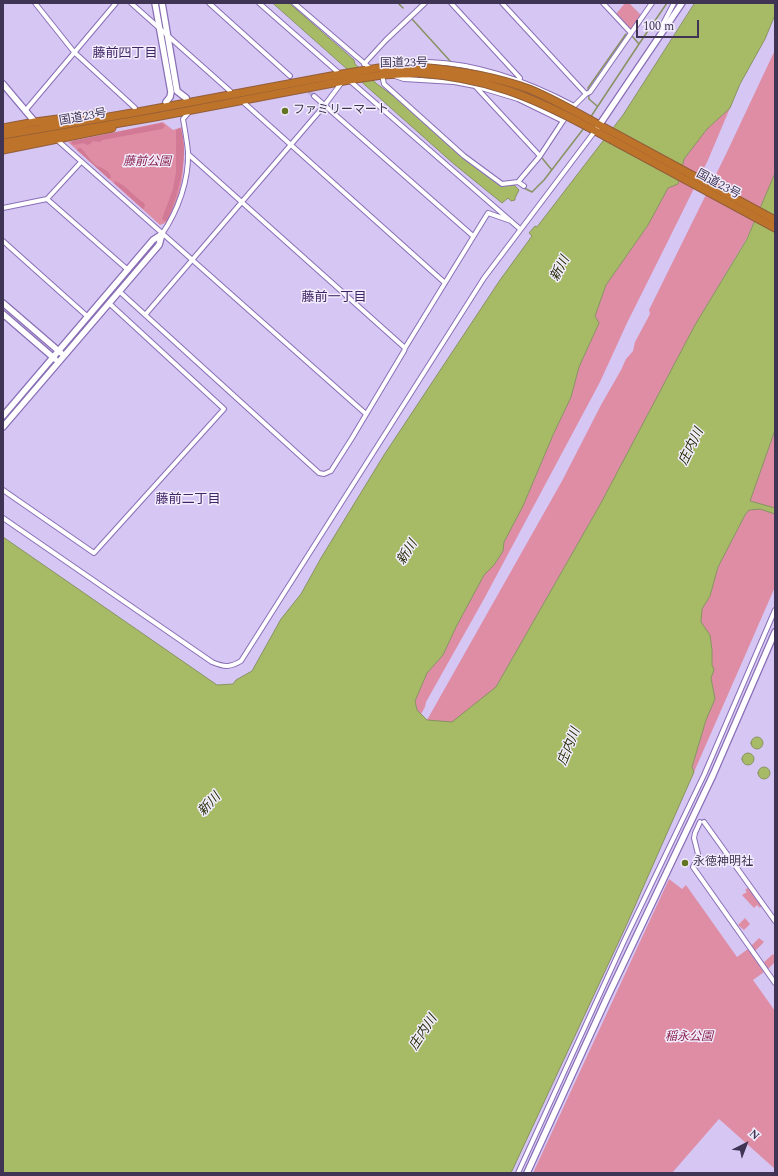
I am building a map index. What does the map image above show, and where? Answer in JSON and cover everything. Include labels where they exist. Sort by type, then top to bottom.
[{"type":"highway","name":"国道23号","points":[[3,135],[154,117],[242,100],[344,77],[371,69],[381,73],[418,70]]},
{"type":"highway","name":"国道23号","points":[[3,143],[87,124],[329,77],[418,70],[465,78],[500,87],[590,124],[775,228]]},
{"type":"highway","points":[[3,128],[35,122],[108,113],[186,98],[308,78],[329,77]]},
{"type":"highway","points":[[3,150],[101,131],[154,117]]},
{"type":"highway","name":"国道23号","points":[[598,129],[775,220]]},
{"type":"street","points":[[35,3],[74,52],[135,108]]},
{"type":"street","points":[[25,110],[116,3]]},
{"type":"street","points":[[131,3],[230,91]]},
{"type":"street","points":[[155,3],[171,92],[170,97],[166,102]]},
{"type":"street","points":[[162,3],[177,91],[186,98]]},
{"type":"street","points":[[209,3],[290,76]]},
{"type":"street","points":[[259,3],[520,229]]},
{"type":"street","points":[[294,3],[371,69]]},
{"type":"street","points":[[364,64],[386,40],[425,3]]},
{"type":"street","points":[[451,3],[520,78],[519,80]]},
{"type":"street","points":[[502,3],[588,93]]},
{"type":"street","points":[[603,3],[631,33]]},
{"type":"street","points":[[518,182],[540,156],[574,106],[588,93],[652,3]]},
{"type":"street","points":[[661,34],[663,24],[674,3]]},
{"type":"street","points":[[3,518],[212,662],[222,666],[232,666],[241,661],[484,278],[598,129],[682,3]]},
{"type":"street","points":[[381,73],[398,63],[442,63],[483,69],[519,80],[574,106]]},
{"type":"street","points":[[381,73],[404,79],[454,82],[475,86],[518,99],[563,121]]},
{"type":"street","points":[[381,73],[384,84],[464,156],[502,184],[518,182],[524,186]]},
{"type":"street","points":[[145,315],[241,201],[324,106],[344,77]]},
{"type":"street","points":[[3,84],[35,122]]},
{"type":"street","points":[[475,86],[540,156]]},
{"type":"street","points":[[314,96],[473,236]]},
{"type":"street","points":[[242,100],[290,145],[445,282]]},
{"type":"street","points":[[3,427],[159,245],[162,234],[175,214],[185,178],[188,154],[183,119],[191,110]]},
{"type":"street","points":[[56,139],[366,414]]},
{"type":"street","points":[[188,154],[405,348]]},
{"type":"street","points":[[3,208],[47,199],[81,162]]},
{"type":"street","points":[[47,199],[128,270]]},
{"type":"street","points":[[120,292],[319,473],[324,474],[331,471],[488,213],[511,221]]},
{"type":"street","points":[[3,416],[153,240],[162,234]]},
{"type":"street","points":[[3,242],[88,317]]},
{"type":"street","points":[[3,303],[64,356]]},
{"type":"street","points":[[3,490],[94,553],[224,408],[110,304]]},
{"type":"street","points":[[3,314],[58,362]]},
{"type":"street","points":[[518,1173],[625,939],[704,775],[775,610]]},
{"type":"street","points":[[527,1173],[607,998],[713,775],[775,632]]},
{"type":"street","points":[[775,921],[702,822],[694,838],[698,854],[697,860],[693,867],[775,983]]},
{"type":"green space","points":[[625,3],[629,3],[641,15],[632,29],[630,29],[616,14]]},
{"type":"green space","points":[[775,50],[775,173],[747,238],[695,325],[601,503],[496,687],[103,1173],[427,720],[562,481],[626,359],[633,351],[635,342],[650,314],[649,310],[727,152]]},
{"type":"green space","points":[[730,108],[708,160],[627,323],[600,382],[484,599],[426,702],[421,714],[417,710],[415,701],[427,673],[443,655],[456,627],[484,575],[494,565],[503,551],[504,542],[523,506],[571,397],[579,367],[599,323],[595,316],[606,285],[648,225],[668,187],[678,184],[684,159],[707,129]]},
{"type":"green space","name":"藤前公園","points":[[163,122],[173,130],[182,127],[184,159],[182,180],[177,200],[168,221],[160,225],[68,142]]},
{"type":"green space","points":[[775,430],[775,508],[774,508],[750,501]]},
{"type":"green space","points":[[760,509],[775,514],[775,587],[694,772],[692,767],[706,720],[715,699],[711,678],[714,670],[712,665],[710,635],[701,622],[702,609],[710,596],[718,567],[745,515],[749,510]]},
{"type":"green space","name":"稲永公園","points":[[669,879],[682,889],[686,885],[737,957],[748,949],[764,972],[753,980],[775,1011],[775,1169],[719,1119],[672,1173],[533,1173]]},
{"type":"green space","points":[[749,887],[762,905],[760,908],[757,905],[754,908],[742,895],[747,892],[745,890]]},
{"type":"green space","points":[[745,918],[750,924],[744,930],[738,925]]},
{"type":"green space","points":[[759,938],[764,942],[755,951],[751,946]]},
{"type":"green space","points":[[773,954],[775,957],[775,962],[768,969],[763,963]]},
{"type":"shaded area","points":[[162,123],[165,126],[162,129],[102,140],[100,142],[93,141],[87,145],[83,143],[74,145],[71,143],[72,141]]},
{"type":"shaded area","points":[[180,128],[184,149],[182,174],[172,211],[168,220],[164,221],[162,219],[173,189],[176,172],[176,130]]},
{"type":"shaded area","points":[[78,148],[81,148],[94,164],[107,171],[111,178],[109,179],[77,150]]},
{"type":"shaded area","points":[[115,181],[144,203],[145,206],[143,209],[114,183]]},
{"type":"water","points":[[273,3],[289,3],[354,60],[355,64],[377,84],[404,104],[462,157],[501,185],[514,185],[519,190],[515,200],[511,201],[508,198],[502,203],[454,164]]},
{"type":"water","points":[[695,3],[775,3],[775,15],[765,39],[740,84],[730,108],[707,129],[684,159],[678,184],[668,188],[648,225],[606,285],[595,316],[599,323],[579,367],[571,397],[523,506],[504,542],[503,551],[494,565],[484,575],[456,627],[443,655],[427,673],[415,701],[417,710],[427,720],[452,722],[496,687],[601,503],[695,325],[747,239],[775,173],[775,430],[750,501],[775,508],[775,514],[760,509],[749,510],[718,567],[710,596],[702,609],[701,622],[710,635],[712,665],[714,670],[711,678],[715,699],[706,720],[692,767],[694,772],[626,926],[511,1173],[3,1173],[3,537],[217,685],[233,684],[236,680],[252,671],[281,619],[301,594],[321,558],[384,455],[500,280],[532,236],[529,233],[535,226],[537,227],[623,115]]},
{"type":"water","points":[[757,737],[761,739],[763,743],[761,747],[757,749],[753,747],[751,743],[753,739]]},
{"type":"water","points":[[748,753],[752,755],[754,759],[752,763],[748,765],[744,763],[742,759],[744,755]]},
{"type":"water","points":[[764,767],[768,769],[770,773],[768,777],[764,779],[760,777],[758,773],[760,769]]},
{"type":"waterway","points":[[398,3],[403,8]]},
{"type":"waterway","points":[[639,44],[667,3]]},
{"type":"waterway","points":[[412,19],[451,62]]},
{"type":"waterway","points":[[597,106],[589,99],[588,88],[626,34]]},
{"type":"waterway","points":[[590,118],[639,44],[632,36]]},
{"type":"waterway","points":[[524,188],[532,192],[544,180],[584,128]]},
{"type":"waterway","points":[[542,158],[551,169]]},
{"type":"tunnel","points":[[304,88],[314,96]]},
{"type":"place","name":"ファミリーマート","points":[[285,111]]},
{"type":"place","name":"永徳神明社","points":[[685,863]]},
{"type":"district","name":"藤前四丁目","points":[[125,54]]},
{"type":"district","name":"藤前一丁目","points":[[334,298]]},
{"type":"district","name":"藤前二丁目","points":[[188,500]]},
{"type":"water label","name":"新川","points":[[561,269]]},
{"type":"water label","name":"庄内川","points":[[692,447]]},
{"type":"water label","name":"新川","points":[[408,553]]},
{"type":"water label","name":"庄内川","points":[[570,747]]},
{"type":"water label","name":"新川","points":[[210,805]]},
{"type":"water label","name":"庄内川","points":[[424,1033]]}]
